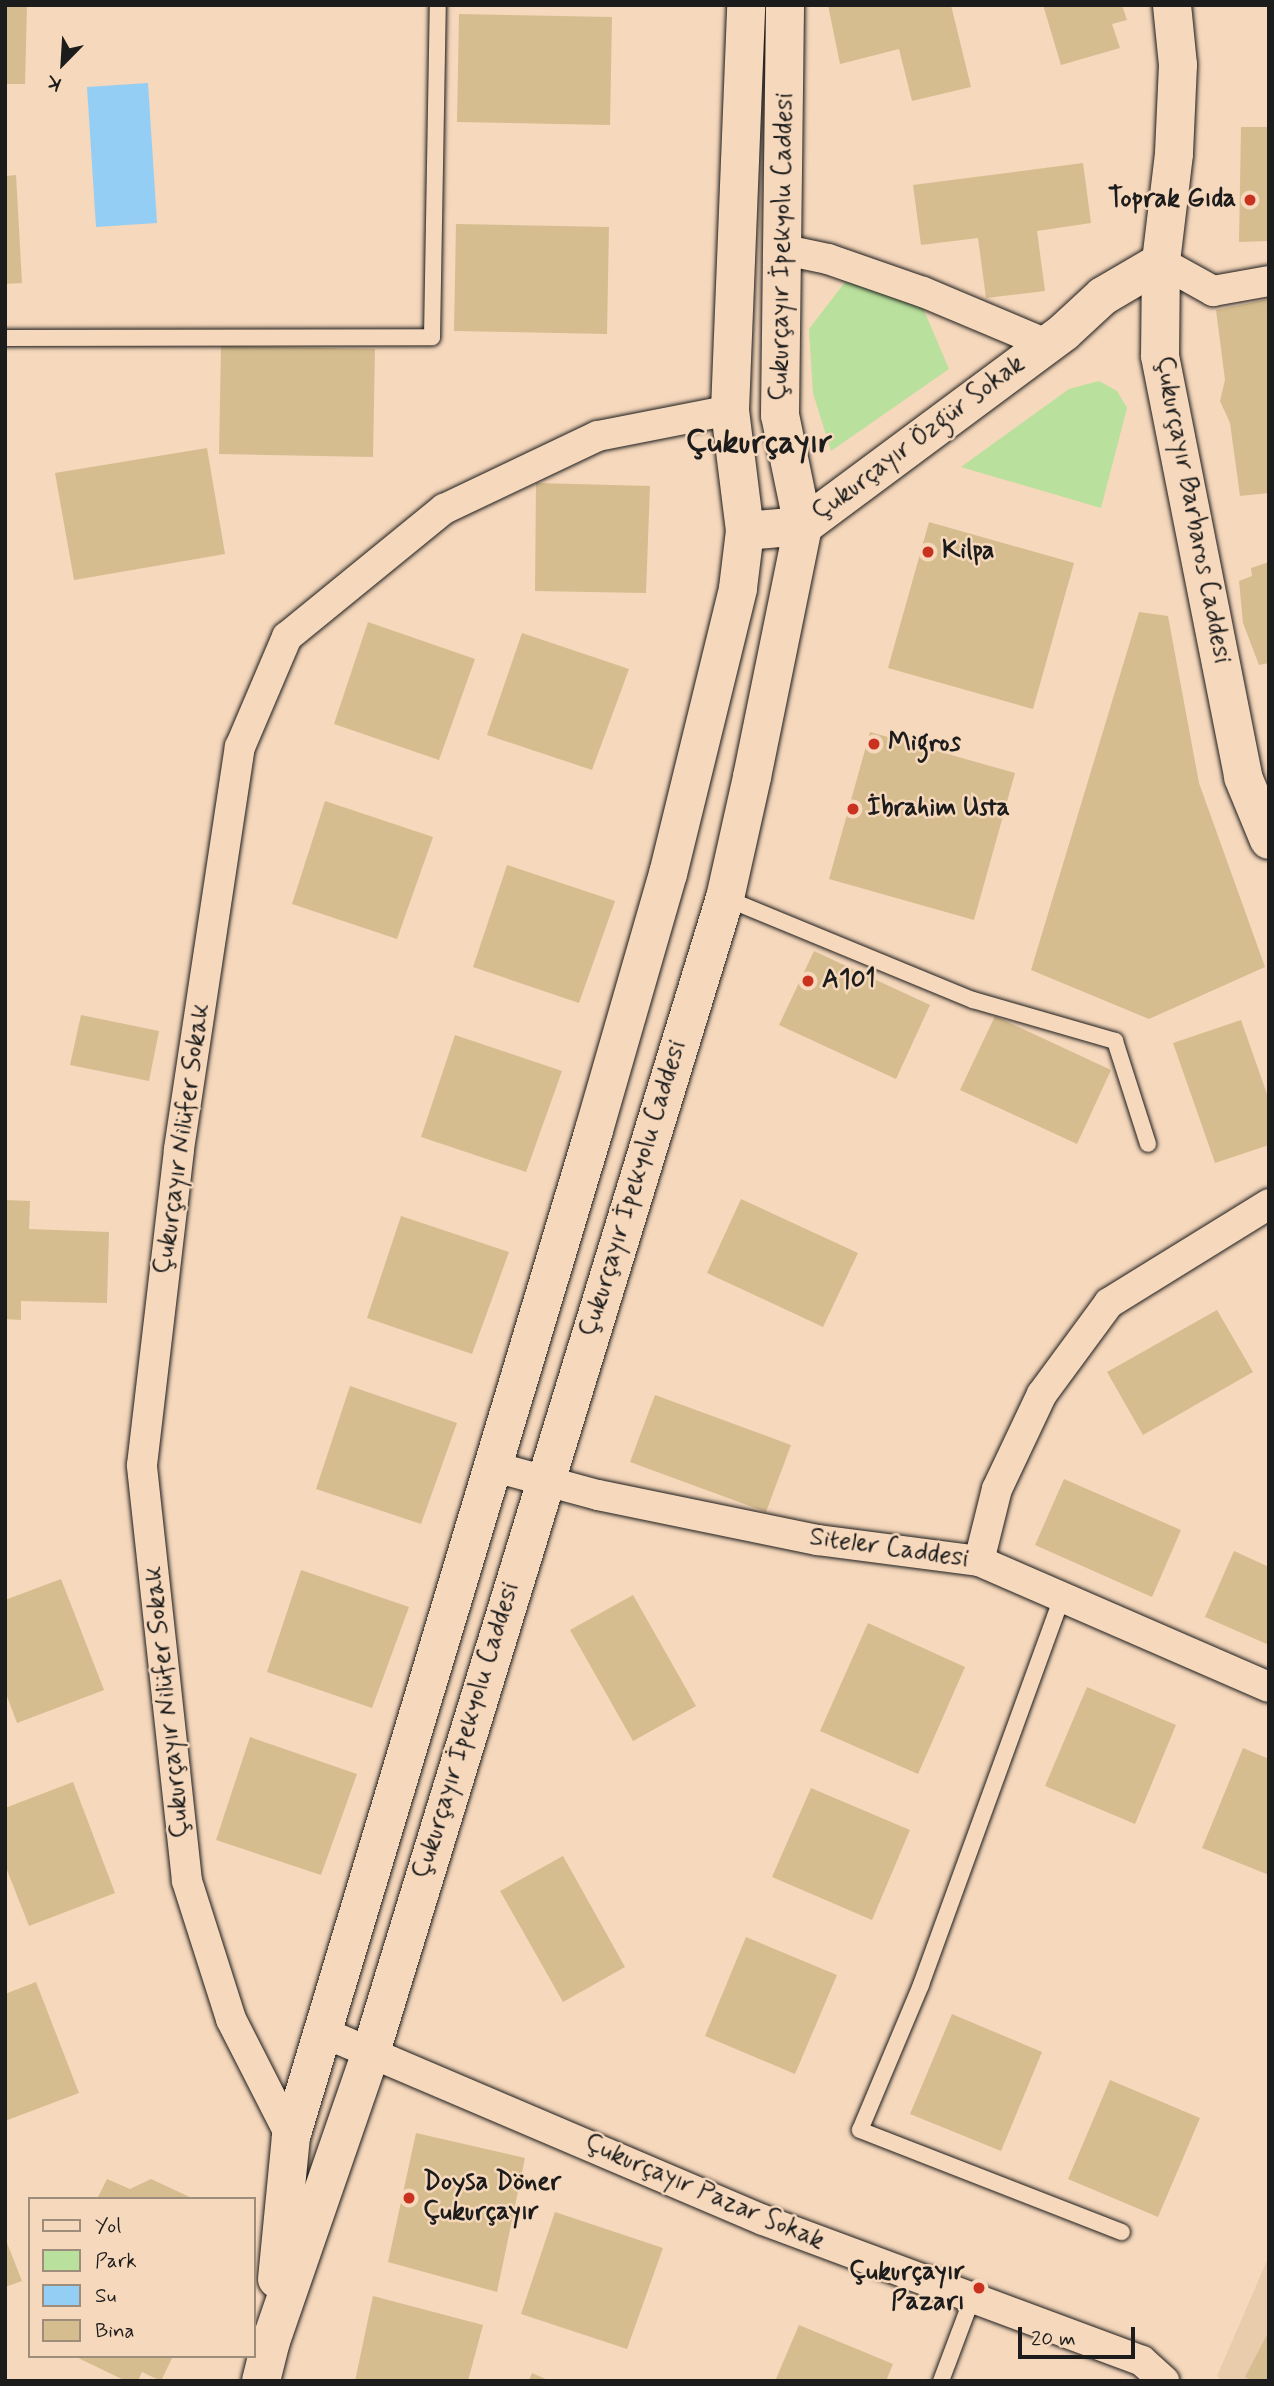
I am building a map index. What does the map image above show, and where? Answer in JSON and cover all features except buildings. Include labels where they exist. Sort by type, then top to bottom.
[{"type":"street","name":"Çukurçayır İpekyolu Caddesi","points":[[271,2341],[291,2137],[668,874],[737,588],[745,531],[730,410],[746,5]]},
{"type":"street","name":"Çukurçayır İpekyolu Caddesi","points":[[261,2381],[271,2341],[371,2053],[542,1480],[724,898],[803,526],[780,415],[785,250],[785,5]]},
{"type":"street","name":"Çukurçayır Barbaros Caddesi","points":[[1172,5],[1178,65],[1174,154],[1161,262],[1160,356],[1243,777],[1269,840]]},
{"type":"street","name":"Çukurçayır Özgür Sokak","points":[[785,250],[828,259],[923,292],[1047,344]]},
{"type":"street","name":"Çukurçayır Özgür Sokak","points":[[745,531],[803,526],[1047,344],[1103,296],[1161,262]]},
{"type":"street","points":[[1161,262],[1213,291],[1269,281]]},
{"type":"street","name":"Çukurçayır Nilüfer Sokak","points":[[291,2137],[231,2019],[187,1881],[142,1465],[179,1149],[240,747],[287,637],[444,509],[598,436],[730,410]]},
{"type":"street","points":[[979,1561],[997,1489],[1042,1394],[1109,1303],[1269,1205]]},
{"type":"street","name":"Siteler Caddesi","points":[[492,1466],[542,1480],[818,1540],[979,1561],[1061,1600],[1269,1687]]},
{"type":"street","name":"Çukurçayır Pazar Sokak","points":[[322,2032],[763,2220],[971,2301],[1142,2361],[1164,2381]]},
{"type":"lane","points":[[5,338],[432,337],[438,5]]},
{"type":"lane","points":[[724,898],[972,1000],[1115,1041],[1148,1144]]},
{"type":"lane","points":[[1061,1600],[921,1984],[860,2130],[1122,2232]]},
{"type":"lane","points":[[941,2381],[971,2301]]},
{"type":"shaded area","points":[[1269,2256],[1269,2381],[1222,2381],[1217,2376]]},
{"type":"green space","points":[[849,277],[923,308],[949,369],[831,451],[813,393],[809,329]]},
{"type":"green space","points":[[1099,381],[1117,391],[1127,408],[1101,508],[961,467],[1069,389]]},
{"type":"water","points":[[148,83],[157,223],[96,227],[87,87]]},
{"type":"place","name":"Toprak Gıda","points":[[1250,200]]},
{"type":"place","name":"Kilpa","points":[[928,552]]},
{"type":"place","name":"Migros","points":[[874,744]]},
{"type":"place","name":"İbrahim Usta","points":[[853,809]]},
{"type":"place","name":"A101","points":[[808,981]]},
{"type":"place","name":"Doysa Döner Çukurçayır","points":[[409,2198]]},
{"type":"place","name":"Çukurçayır Pazarı","points":[[979,2288]]},
{"type":"district","name":"Çukurçayır","points":[[759,444]]}]
